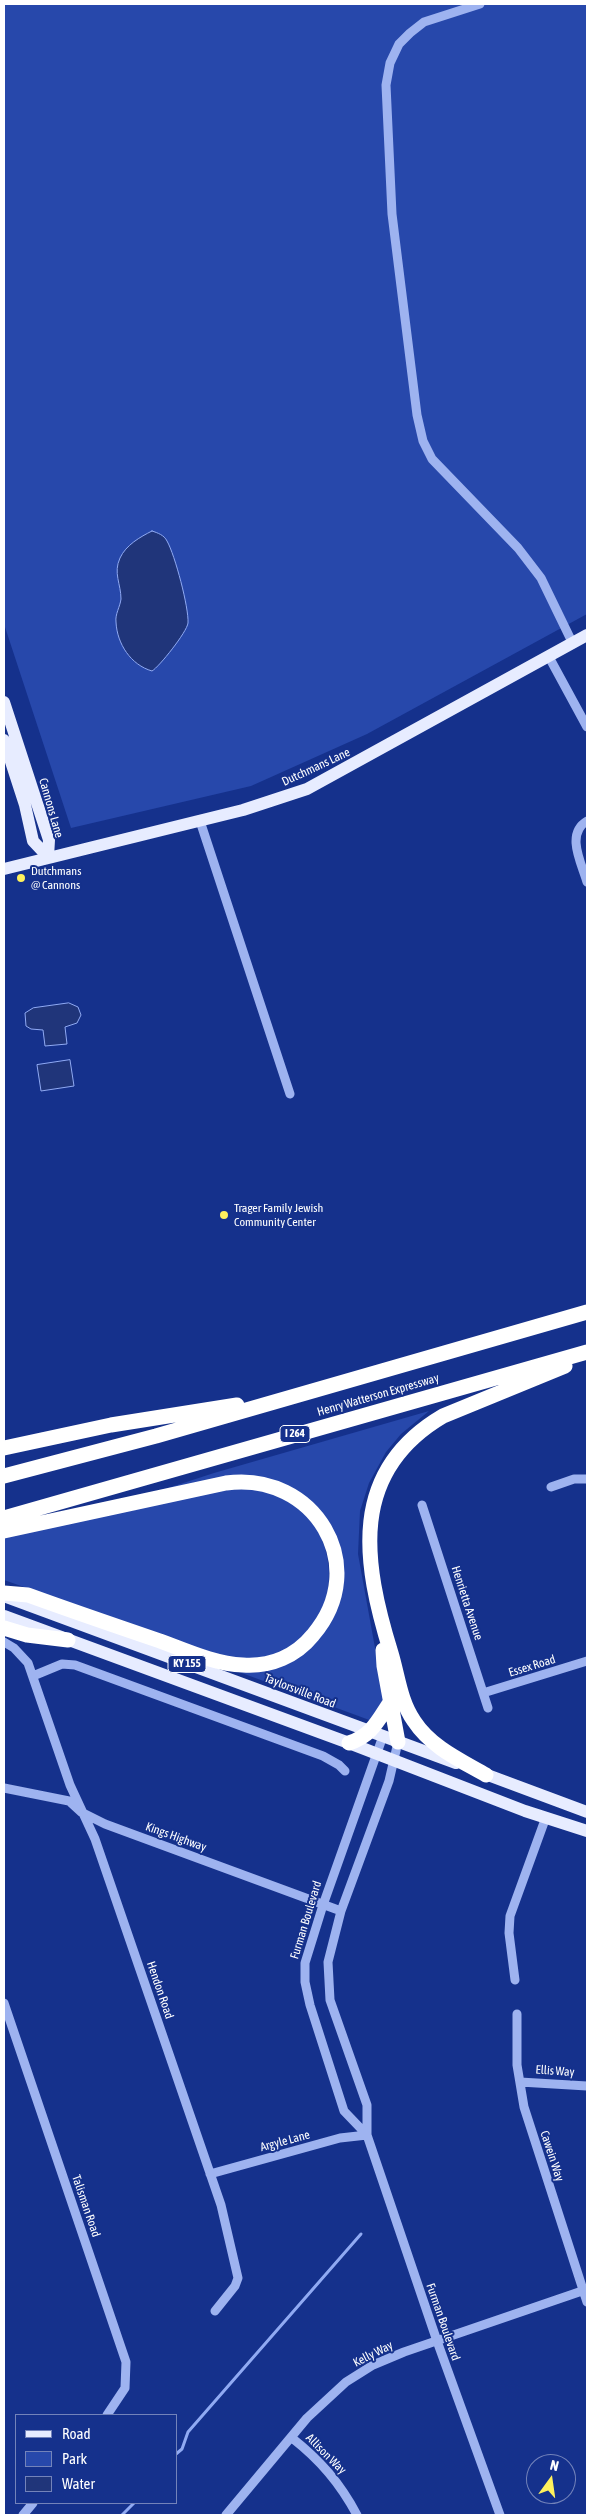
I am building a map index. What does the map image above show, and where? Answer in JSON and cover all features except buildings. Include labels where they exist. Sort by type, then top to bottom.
[{"type":"highway","name":"Henry Watterson Expressway","points":[[4,1476],[307,1393],[587,1312]]},
{"type":"highway","name":"Henry Watterson Expressway","points":[[4,1518],[587,1352]]},
{"type":"highway","points":[[486,1775],[448,1754],[427,1736],[414,1721],[402,1697],[382,1626],[370,1566],[368,1530],[377,1489],[391,1462],[410,1440],[427,1426],[443,1416],[587,1357]]},
{"type":"highway","points":[[4,1448],[111,1426],[307,1393]]},
{"type":"highway","points":[[4,1531],[226,1483],[257,1483],[282,1490],[302,1501],[316,1515],[332,1542],[337,1578],[330,1610],[321,1626],[307,1642],[278,1661],[244,1666],[209,1659],[28,1595],[4,1594]]},
{"type":"highway","points":[[382,1626],[384,1666],[398,1742]]},
{"type":"highway","points":[[4,1628],[27,1635],[68,1640]]},
{"type":"highway","points":[[349,1743],[377,1734],[380,1722],[391,1701]]},
{"type":"main road","name":"Dutchmans Lane","points":[[4,870],[48,857],[200,821],[308,789],[587,635]]},
{"type":"main road","name":"Cannons Lane","points":[[4,702],[49,840],[48,857]]},
{"type":"main road","name":"Cannons Lane","points":[[4,740],[25,805],[33,841],[48,857]]},
{"type":"main road","name":"Taylorsville Road","points":[[4,1594],[587,1812]]},
{"type":"main road","name":"KY 155","points":[[4,1616],[587,1831]]},
{"type":"street","points":[[480,4],[424,22],[410,32],[399,44],[390,63],[386,85],[392,214],[417,415],[423,441],[432,459],[518,548],[541,578],[573,644]]},
{"type":"street","points":[[549,657],[587,727]]},
{"type":"street","points":[[587,820],[579,828],[576,842],[587,882]]},
{"type":"street","points":[[200,821],[290,1094]]},
{"type":"street","points":[[551,1487],[574,1479],[587,1479]]},
{"type":"street","name":"Henrietta Avenue","points":[[422,1505],[488,1708]]},
{"type":"street","name":"Hendon Road","points":[[4,1642],[20,1653],[28,1663],[81,1812],[95,1839],[221,2205],[238,2278],[235,2286],[215,2311]]},
{"type":"street","name":"Essex Road","points":[[483,1694],[587,1661]]},
{"type":"street","points":[[33,1676],[62,1664],[75,1665],[323,1756],[339,1765],[344,1771]]},
{"type":"street","name":"Furman Boulevard","points":[[366,2135],[344,2110],[315,2024],[305,1982],[305,1963],[323,1905],[376,1754],[377,1734]]},
{"type":"street","name":"Furman Boulevard","points":[[398,1742],[394,1761],[341,1911],[330,1949],[328,1988],[335,2016],[367,2105],[366,2135],[436,2341],[500,2515]]},
{"type":"street","name":"Kings Highway","points":[[4,1788],[69,1801],[81,1812],[105,1824],[341,1911]]},
{"type":"street","points":[[515,1980],[509,1934],[510,1916],[546,1817]]},
{"type":"street","name":"Talisman Road","points":[[4,2003],[126,2362],[125,2388],[108,2414]]},
{"type":"street","name":"Cawein Way","points":[[517,2014],[517,2065],[529,2127],[587,2302]]},
{"type":"street","name":"Ellis Way","points":[[520,2082],[587,2086]]},
{"type":"street","name":"Argyle Lane","points":[[210,2174],[340,2138],[366,2135]]},
{"type":"street","name":"Kelly Way","points":[[226,2515],[321,2404],[346,2382],[374,2365],[436,2341],[582,2291]]},
{"type":"street","name":"Allison Way","points":[[292,2438],[332,2474],[346,2494],[357,2515]]},
{"type":"street","points":[[23,2515],[32,2504]]},
{"type":"green space","points":[[4,4],[587,4],[587,614],[367,734],[251,786],[71,828],[4,624]]},
{"type":"green space","points":[[429,1411],[401,1434],[386,1452],[369,1483],[360,1511],[358,1554],[383,1692],[383,1700],[372,1721],[239,1672],[288,1661],[341,1589],[310,1501],[292,1488],[265,1478],[165,1489]]},
{"type":"green space","points":[[247,1488],[280,1495],[305,1513],[319,1534],[327,1557],[329,1581],[324,1605],[313,1626],[295,1643],[271,1655],[250,1658],[215,1654],[4,1580],[4,1537],[211,1492]]},
{"type":"water","points":[[152,531],[164,537],[170,548],[184,594],[188,623],[183,634],[172,649],[152,671],[138,664],[126,653],[119,638],[116,619],[121,599],[117,574],[120,558],[130,545]]},
{"type":"water","points":[[69,1003],[78,1007],[81,1015],[77,1023],[65,1027],[67,1044],[45,1046],[43,1030],[31,1029],[26,1026],[25,1013],[33,1008]]},
{"type":"water","points":[[70,1060],[74,1086],[41,1091],[37,1065]]},
{"type":"waterway","points":[[178,2452],[182,2449],[188,2432],[361,2234]]},
{"type":"waterway","points":[[122,2515],[133,2504]]},
{"type":"place","name":"Dutchmans @ Cannons","points":[[21,878]]},
{"type":"place","name":"Trager Family Jewish Community Center","points":[[224,1215]]}]
